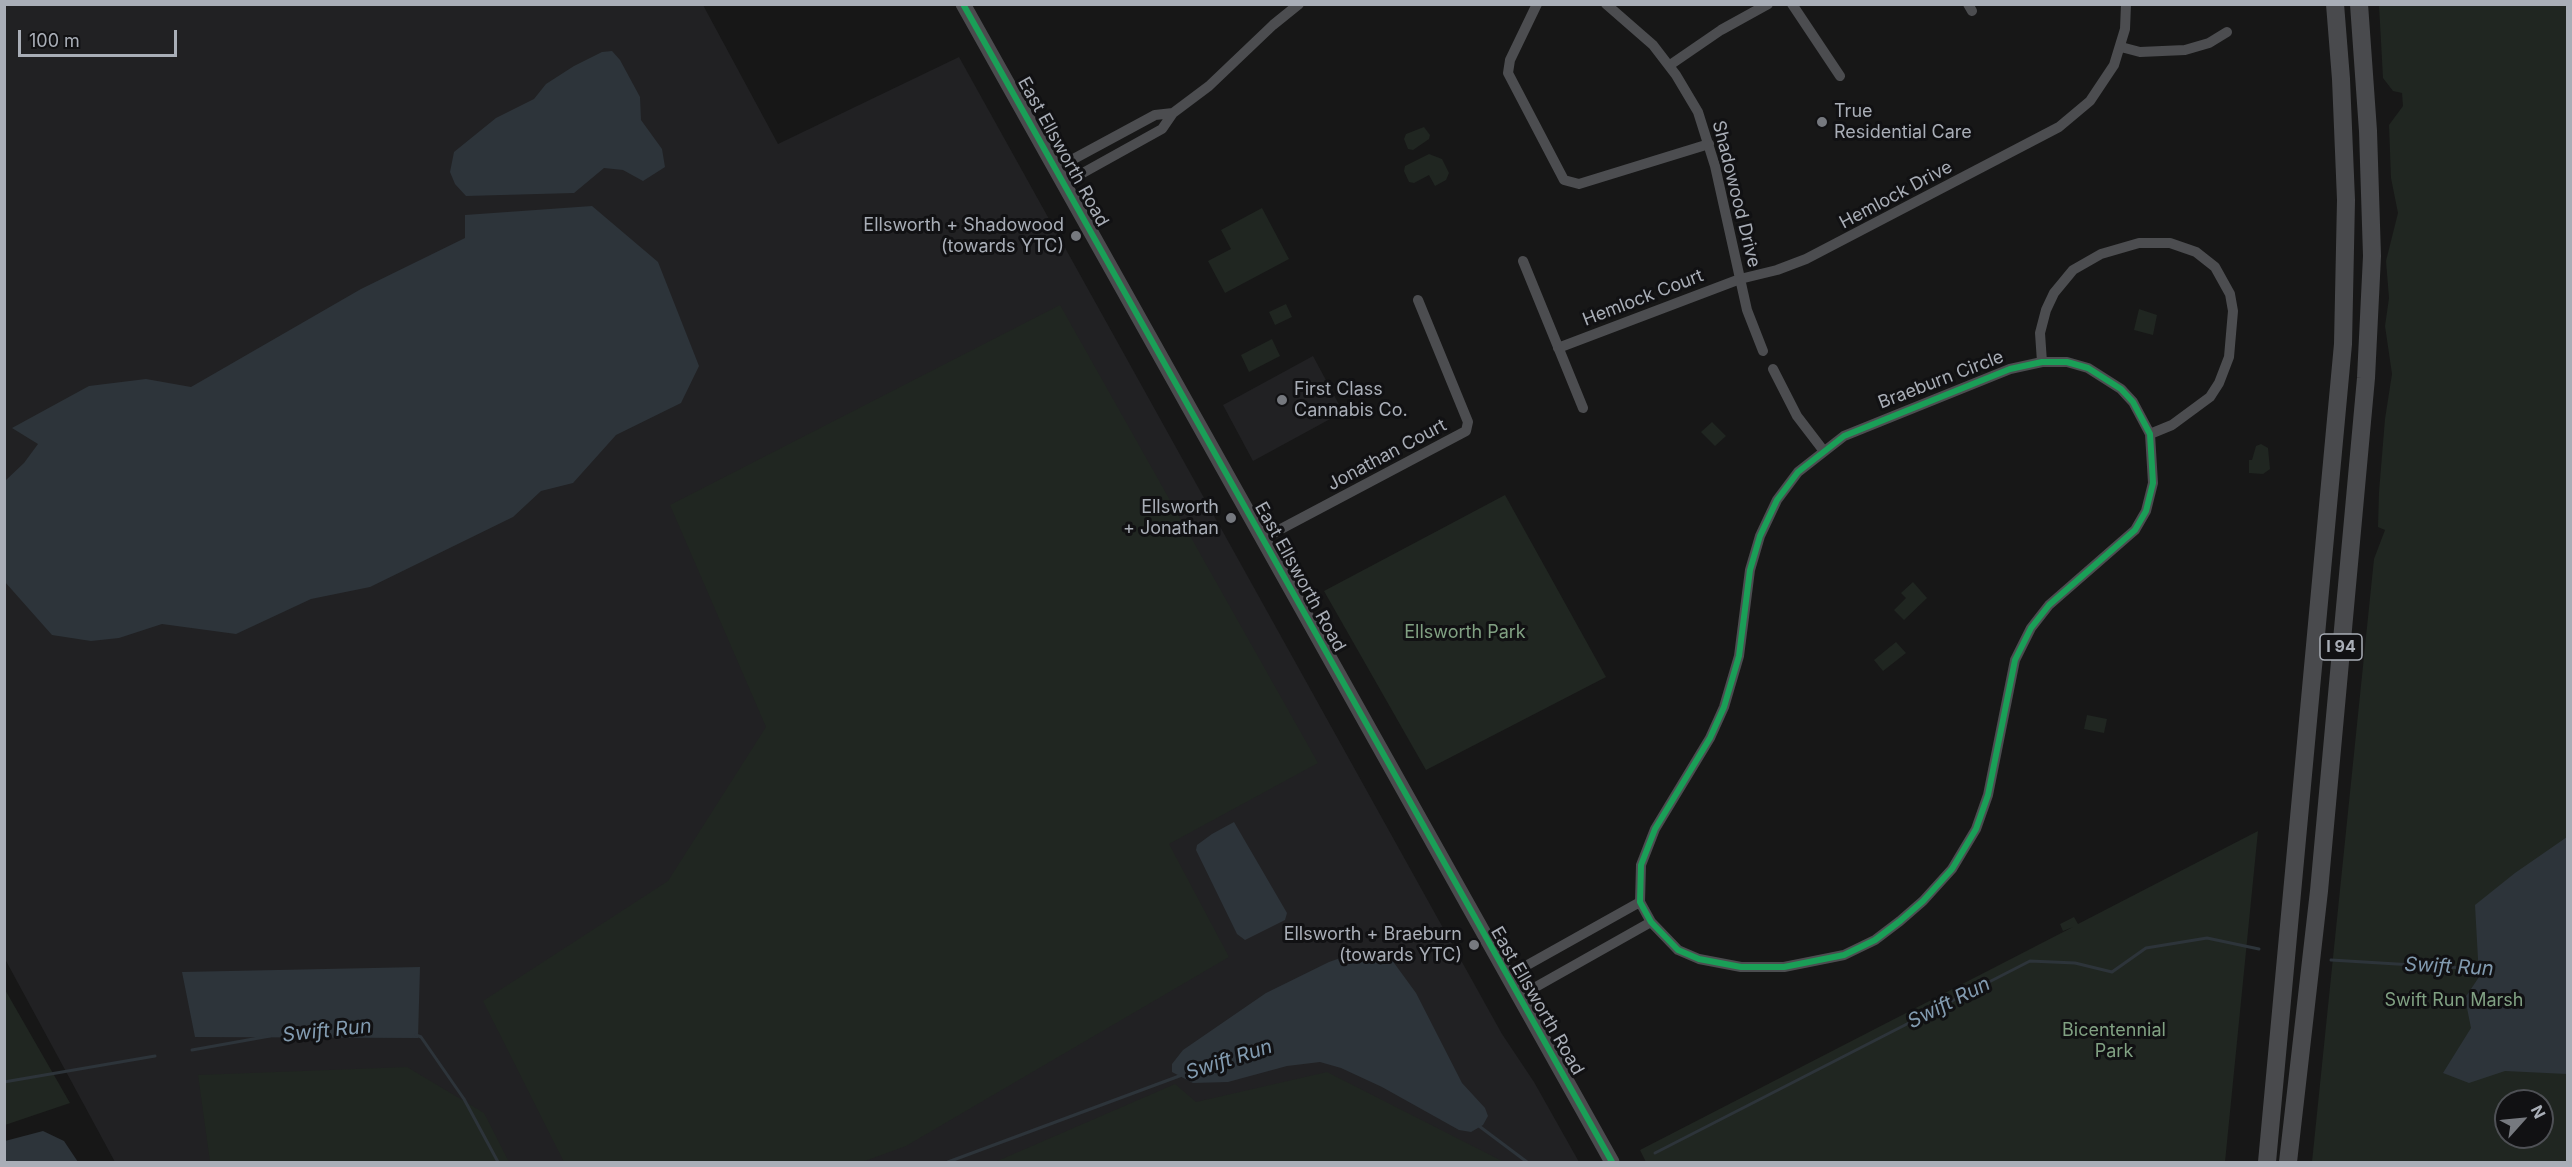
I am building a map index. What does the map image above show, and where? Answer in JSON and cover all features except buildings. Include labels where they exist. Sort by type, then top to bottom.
[{"type":"highway","name":"I 94","points":[[2267,1162],[2343,344],[2346,200],[2335,4]]},
{"type":"highway","name":"I 94","points":[[2288,1162],[2319,891],[2366,378],[2372,256],[2368,130],[2358,4]]},
{"type":"main road","name":"East Ellsworth Road","points":[[963,4],[1506,977],[1612,1162]]},
{"type":"street","points":[[1063,184],[1162,129],[1173,113],[1209,86],[1273,25],[1299,4]]},
{"type":"street","points":[[1536,4],[1510,60],[1508,73],[1564,180],[1579,184],[1709,144]]},
{"type":"street","name":"Shadowood Drive","points":[[1606,4],[1637,29],[1670,65],[1698,112],[1709,144],[1747,310],[1763,351]]},
{"type":"street","points":[[1670,65],[1721,30],[1768,4]]},
{"type":"street","points":[[1792,4],[1840,76]]},
{"type":"street","name":"Hemlock Drive","points":[[1740,279],[1777,270],[1824,251],[2059,127],[2077,114],[2102,86],[2121,47],[2126,4]]},
{"type":"street","points":[[2121,47],[2159,53],[2185,50],[2209,43],[2227,32]]},
{"type":"street","points":[[1055,169],[1155,115],[1173,113]]},
{"type":"street","points":[[2042,362],[2040,333],[2046,310],[2054,293],[2073,270],[2101,254],[2139,243],[2170,243],[2196,252],[2215,267],[2230,294],[2233,311],[2229,357],[2219,383],[2210,397],[2172,425],[2151,434]]},
{"type":"street","points":[[1523,261],[1583,408]]},
{"type":"street","name":"Hemlock Court","points":[[1558,348],[1740,279]]},
{"type":"street","name":"Jonathan Court","points":[[1262,539],[1466,431],[1468,422],[1418,300]]},
{"type":"street","name":"Braeburn Circle","points":[[2042,362],[2067,362],[2088,368],[2108,378],[2133,402],[2151,434],[2153,483],[2144,517],[2120,545],[2049,604],[2031,628],[2015,660],[1994,768],[1976,829],[1952,869],[1923,901],[1875,940],[1844,955],[1784,967],[1741,967],[1698,959],[1678,950],[1651,922],[1640,902],[1638,883],[1647,847],[1710,738],[1733,681],[1743,632],[1750,570],[1760,536],[1788,484],[1823,450],[1844,436],[1883,418],[2010,369],[2042,362]]},
{"type":"street","points":[[1773,369],[1797,417],[1823,450]]},
{"type":"street","points":[[1506,977],[1640,902]]},
{"type":"street","points":[[1518,997],[1651,922]]},
{"type":"shaded area","points":[[4,5],[703,5],[778,144],[959,57],[1502,1034],[1534,1082],[1579,1162],[115,1162],[5,959]]},
{"type":"shaded area","points":[[1313,356],[1343,412],[1253,461],[1223,405]]},
{"type":"green space","name":"Swift Run Marsh","points":[[2379,5],[2567,5],[2567,1162],[2312,1162],[2374,559],[2385,530],[2378,527],[2385,419],[2392,374],[2385,326],[2389,298],[2386,261],[2398,213],[2391,178],[2389,125],[2403,106],[2402,93],[2393,91],[2383,78]]},
{"type":"green space","points":[[1424,127],[1430,135],[1429,139],[1413,150],[1408,149],[1404,139],[1406,134]]},
{"type":"green space","points":[[1429,154],[1442,159],[1449,173],[1446,180],[1435,186],[1429,175],[1414,183],[1409,182],[1404,171],[1405,166]]},
{"type":"green space","points":[[1262,208],[1289,259],[1225,293],[1208,261],[1231,249],[1221,230]]},
{"type":"green space","points":[[1286,304],[1292,317],[1275,325],[1269,312]]},
{"type":"green space","points":[[1060,305],[1318,763],[1169,844],[1229,957],[906,1146],[862,1162],[564,1162],[483,1001],[668,881],[766,727],[670,505]]},
{"type":"green space","points":[[2139,309],[2157,315],[2153,335],[2134,330]]},
{"type":"green space","points":[[1272,339],[1280,356],[1249,372],[1241,355]]},
{"type":"green space","points":[[1712,422],[1726,436],[1715,446],[1701,432]]},
{"type":"green space","points":[[2261,444],[2268,448],[2270,469],[2263,474],[2249,473],[2249,460],[2252,460],[2256,446]]},
{"type":"green space","name":"Ellsworth Park","points":[[1505,495],[1606,677],[1426,770],[1324,591]]},
{"type":"green space","points":[[1913,582],[1927,598],[1904,620],[1894,610],[1906,598],[1901,593]]},
{"type":"green space","points":[[1896,642],[1906,653],[1883,671],[1874,660]]},
{"type":"green space","points":[[2087,715],[2107,719],[2104,733],[2084,729]]},
{"type":"green space","name":"Bicentennial Park","points":[[2258,831],[2225,1162],[1646,1162],[1640,1150],[2073,927],[2063,931],[2060,924],[2074,917],[2078,924]]},
{"type":"green space","points":[[4,988],[70,1103],[5,1125],[4,1125]]},
{"type":"green space","points":[[407,1067],[484,1113],[509,1162],[210,1162],[198,1075]]},
{"type":"green space","points":[[1327,1072],[1504,1162],[995,1162],[1175,1084],[1196,1102]]},
{"type":"water","points":[[612,51],[620,60],[640,97],[641,120],[662,149],[665,167],[643,181],[623,170],[604,168],[574,193],[466,196],[455,184],[450,172],[454,152],[496,118],[534,99],[546,84],[574,66],[602,52]]},
{"type":"water","points":[[592,206],[658,262],[699,366],[681,403],[616,435],[573,483],[541,491],[513,517],[370,587],[311,599],[236,634],[162,624],[119,638],[91,641],[52,635],[5,582],[5,481],[24,463],[38,444],[12,428],[89,386],[146,379],[191,387],[361,289],[465,238],[465,215]]},
{"type":"water","points":[[1234,822],[1287,913],[1285,920],[1245,940],[1237,934],[1196,850],[1197,845]]},
{"type":"water","points":[[2567,837],[2567,1074],[2505,1071],[2469,1083],[2443,1073],[2471,1028],[2465,998],[2479,977],[2475,905],[2515,873]]},
{"type":"water","points":[[1363,950],[1378,950],[1389,956],[1416,993],[1462,1083],[1485,1108],[1488,1116],[1483,1125],[1471,1132],[1459,1130],[1382,1087],[1341,1068],[1320,1062],[1287,1066],[1228,1082],[1193,1083],[1172,1072],[1172,1064],[1183,1050],[1266,993],[1329,962]]},
{"type":"water","points":[[420,967],[418,1038],[195,1037],[182,972]]},
{"type":"water","points":[[43,1131],[64,1141],[78,1162],[5,1162],[5,1141]]},
{"type":"waterway","name":"Swift Run","points":[[1655,1153],[2030,961],[2075,963],[2112,972],[2146,948],[2207,938],[2259,949]]},
{"type":"waterway","name":"Swift Run","points":[[2331,960],[2479,969]]},
{"type":"waterway","name":"Swift Run","points":[[416,1035],[421,1037],[464,1099],[498,1162]]},
{"type":"waterway","name":"Swift Run","points":[[192,1050],[270,1036]]},
{"type":"waterway","name":"Swift Run","points":[[4,1082],[155,1056]]},
{"type":"waterway","name":"Swift Run","points":[[948,1162],[1182,1075]]},
{"type":"waterway","name":"Swift Run","points":[[1479,1126],[1527,1162]]},
{"type":"cycle path","points":[[963,4],[1612,1162]]},
{"type":"cycle path","points":[[2042,362],[2067,362],[2088,368],[2121,389],[2133,402],[2150,434],[2153,483],[2146,511],[2135,530],[2049,605],[2031,628],[2015,660],[1988,795],[1976,829],[1952,869],[1923,901],[1900,921],[1875,940],[1844,955],[1784,967],[1741,967],[1699,959],[1678,950],[1651,922],[1640,902],[1641,865],[1655,829],[1710,738],[1724,707],[1739,656],[1750,570],[1760,536],[1777,500],[1798,472],[1844,436],[2010,369],[2042,362]]},
{"type":"place","name":"True Residential Care","points":[[1822,122]]},
{"type":"place","name":"Ellsworth + Shadowood (towards YTC)","points":[[1076,236]]},
{"type":"place","name":"First Class Cannabis Co.","points":[[1282,400]]},
{"type":"place","name":"Ellsworth + Jonathan","points":[[1231,518]]},
{"type":"place","name":"Ellsworth + Braeburn (towards YTC)","points":[[1474,945]]}]
